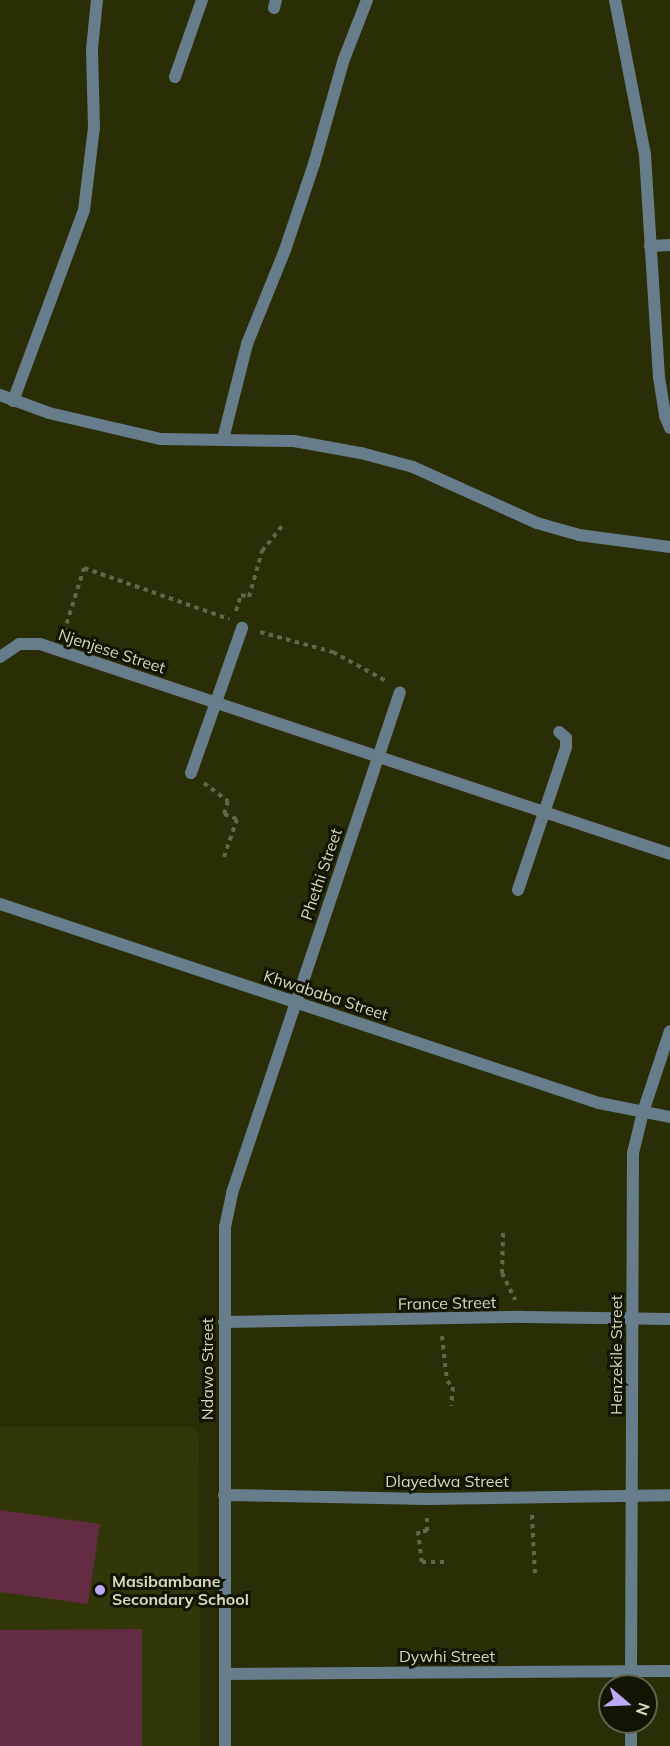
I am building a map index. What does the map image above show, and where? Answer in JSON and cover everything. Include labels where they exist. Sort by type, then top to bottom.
[{"type":"street","points":[[13,401],[84,210],[93,127],[92,49],[97,0]]},
{"type":"street","points":[[175,78],[202,0]]},
{"type":"street","points":[[223,439],[247,344],[281,260],[314,164],[344,58],[367,0]]},
{"type":"street","points":[[615,0],[645,155],[659,377],[665,416],[670,428]]},
{"type":"street","points":[[650,246],[670,245]]},
{"type":"street","points":[[0,395],[49,413],[161,439],[294,441],[361,453],[413,467],[537,523],[579,535],[670,547]]},
{"type":"street","points":[[192,773],[242,628]]},
{"type":"street","name":"Njenjese Street","points":[[0,657],[9,648],[30,642],[58,650],[670,854]]},
{"type":"street","points":[[378,756],[400,692]]},
{"type":"street","points":[[518,890],[566,747],[566,738],[559,732]]},
{"type":"street","name":"Phethi Street","points":[[296,1003],[378,756]]},
{"type":"street","name":"Khwababa Street","points":[[0,904],[599,1102],[670,1117]]},
{"type":"street","name":"Ndawo Street","points":[[225,1746],[225,1227],[232,1193],[296,1003]]},
{"type":"street","name":"Henzekile Street","points":[[631,1671],[633,1153],[643,1112],[670,1030]]},
{"type":"street","name":"France Street","points":[[224,1322],[523,1317],[670,1319]]},
{"type":"street","name":"Dlayedwa Street","points":[[224,1495],[427,1499],[670,1495]]},
{"type":"street","name":"Dywhi Street","points":[[225,1674],[670,1671]]},
{"type":"path","points":[[58,650],[84,568],[233,621],[241,595],[249,597],[262,551],[283,525]]},
{"type":"path","points":[[242,628],[333,652],[376,673],[400,692]]},
{"type":"path","points":[[192,773],[228,801],[224,814],[237,819],[224,857]]},
{"type":"path","points":[[503,1233],[502,1273],[523,1317]]},
{"type":"path","points":[[441,1320],[447,1381],[453,1387],[451,1406]]},
{"type":"path","points":[[531,1497],[535,1575]]},
{"type":"path","points":[[427,1499],[427,1531],[418,1531],[422,1562],[446,1562]]},
{"type":"shaded area","name":"Masibambane Secondary School","points":[[0,1427],[190,1427],[199,1434],[200,1746],[0,1746]]},
{"type":"shaded area","points":[[0,1510],[100,1524],[88,1604],[0,1592]]},
{"type":"shaded area","points":[[142,1629],[142,1746],[0,1746],[0,1630]]},
{"type":"place","name":"Masibambane Secondary School","points":[[100,1590]]}]
